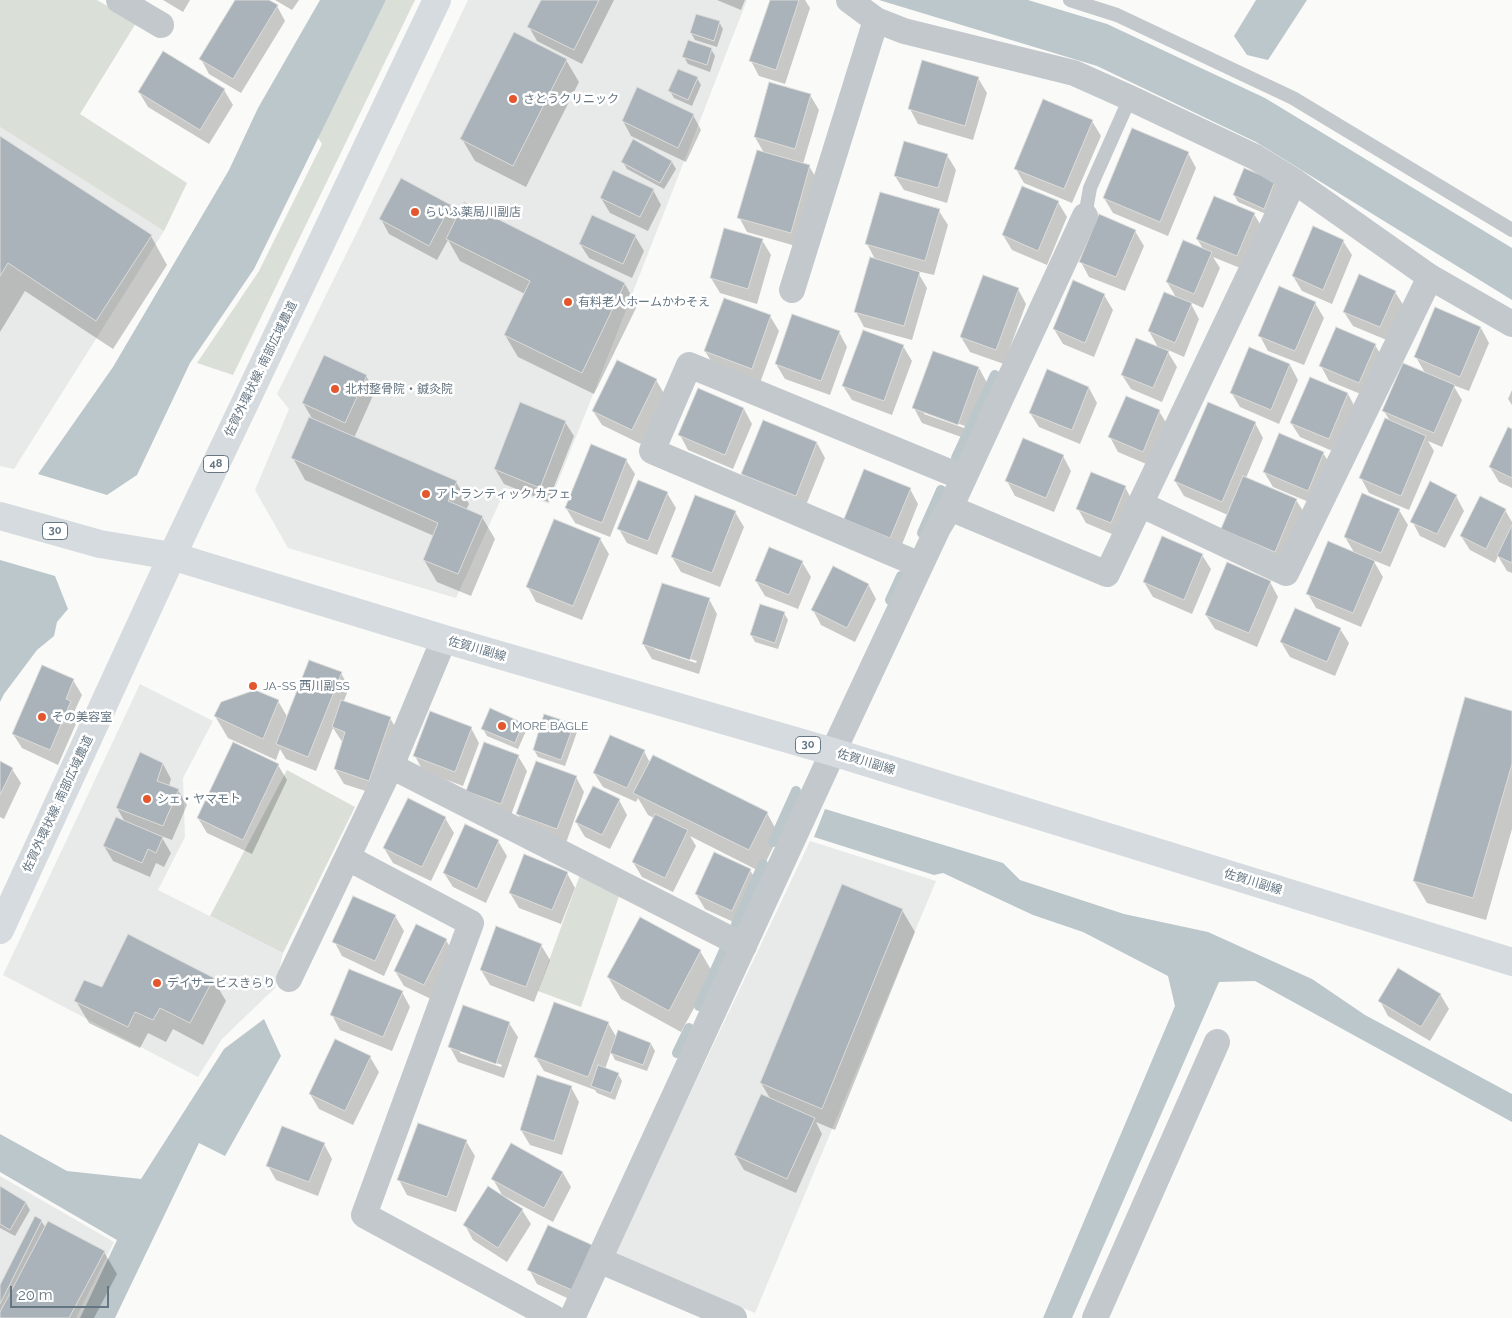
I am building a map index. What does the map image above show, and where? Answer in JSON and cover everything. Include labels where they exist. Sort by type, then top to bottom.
[{"type":"main road","name":"佐賀外環状線; 南部広域農道","points":[[0,930],[172,556],[437,0]]},
{"type":"main road","name":"佐賀川副線","points":[[5,517],[100,544],[172,556],[444,639],[833,752],[1512,962]]},
{"type":"street","points":[[119,0],[162,25]]},
{"type":"street","points":[[849,0],[876,20],[904,31],[1074,73],[1255,157],[1294,181],[1430,276],[1512,324]]},
{"type":"street","points":[[792,290],[876,20]]},
{"type":"street","points":[[950,508],[1107,574],[1294,181]]},
{"type":"street","points":[[572,1318],[833,752],[938,528],[950,508],[1085,216]]},
{"type":"street","points":[[1140,504],[1286,573],[1430,276]]},
{"type":"street","points":[[920,566],[652,451],[689,365],[964,478]]},
{"type":"street","points":[[289,979],[391,766],[444,639]]},
{"type":"street","points":[[391,766],[744,946]]},
{"type":"street","points":[[348,858],[471,923],[364,1216],[554,1318]]},
{"type":"street","points":[[1095,1318],[1218,1042]]},
{"type":"street","points":[[599,1260],[734,1318]]},
{"type":"lane","points":[[1070,0],[1117,15],[1293,98],[1512,230]]},
{"type":"lane","points":[[1085,216],[1090,188],[1130,98]]},
{"type":"shaded area","points":[[0,0],[97,0],[136,23],[80,114],[187,183],[164,231],[0,127]]},
{"type":"shaded area","points":[[320,0],[386,0],[254,269],[190,363],[137,475],[107,495],[38,474],[113,367],[229,170],[258,108]]},
{"type":"shaded area","points":[[386,0],[415,0],[233,375],[197,363],[259,271],[322,144],[318,138]]},
{"type":"shaded area","points":[[468,0],[747,0],[549,504],[506,488],[456,598],[288,548],[255,490],[289,409],[277,394]]},
{"type":"shaded area","points":[[879,0],[1028,0],[1107,24],[1265,98],[1512,248],[1512,300],[1256,142],[1097,66]]},
{"type":"shaded area","points":[[1256,0],[1307,0],[1268,60],[1247,55],[1234,36]]},
{"type":"shaded area","points":[[0,127],[164,231],[14,469],[0,466]]},
{"type":"shaded area","points":[[0,560],[55,576],[68,609],[57,622],[54,636],[37,650],[0,702]]},
{"type":"shaded area","points":[[140,684],[213,721],[183,778],[185,837],[158,890],[283,953],[275,988],[222,1039],[198,1077],[3,975]]},
{"type":"shaded area","points":[[287,770],[355,807],[283,953],[210,916]]},
{"type":"shaded area","points":[[825,809],[1003,863],[1020,880],[1124,914],[1208,932],[1312,979],[1365,1015],[1512,1094],[1512,1122],[1255,981],[1219,982],[1072,1318],[1043,1318],[1175,1006],[1168,976],[1083,932],[1033,915],[943,873],[934,875],[814,837]]},
{"type":"shaded area","points":[[810,841],[936,881],[755,1313],[614,1254]]},
{"type":"shaded area","points":[[580,875],[619,896],[581,1007],[538,991]]},
{"type":"shaded area","points":[[264,1019],[281,1056],[225,1156],[199,1143],[115,1318],[80,1318],[117,1240],[0,1172],[0,1134],[67,1171],[141,1179],[224,1049]]},
{"type":"shaded area","points":[[0,1176],[114,1242],[76,1318],[0,1318]]},
{"type":"building","points":[[235,0],[269,0],[278,5],[233,79],[199,59]]},
{"type":"building","points":[[541,0],[599,0],[574,50],[527,27]]},
{"type":"building","points":[[770,0],[799,0],[776,70],[749,61]]},
{"type":"building","points":[[696,14],[720,21],[714,41],[690,33]]},
{"type":"building","name":"さとうクリニック","points":[[514,32],[567,59],[513,166],[460,139]]},
{"type":"building","points":[[688,40],[712,48],[707,65],[682,57]]},
{"type":"building","points":[[163,51],[225,89],[200,130],[138,92]]},
{"type":"building","points":[[922,60],[979,77],[965,126],[908,109]]},
{"type":"building","points":[[678,69],[698,77],[688,100],[668,91]]},
{"type":"building","points":[[769,82],[811,94],[795,149],[754,137]]},
{"type":"building","points":[[637,87],[694,114],[678,148],[622,121]]},
{"type":"building","points":[[1043,99],[1093,120],[1064,189],[1014,169]]},
{"type":"building","points":[[1132,128],[1189,152],[1160,222],[1103,198]]},
{"type":"building","points":[[0,136],[152,235],[96,321],[8,263],[0,276]]},
{"type":"building","points":[[633,139],[672,161],[660,183],[621,162]]},
{"type":"building","points":[[904,141],[948,154],[938,188],[894,176]]},
{"type":"building","points":[[757,150],[810,165],[791,233],[737,218]]},
{"type":"building","points":[[1244,168],[1275,181],[1264,209],[1233,195]]},
{"type":"building","points":[[613,170],[654,189],[640,217],[600,198]]},
{"type":"building","name":"らいふ薬局川副店","points":[[401,178],[451,205],[429,246],[379,219]]},
{"type":"building","points":[[1022,186],[1059,201],[1038,251],[1002,235]]},
{"type":"building","points":[[880,192],[940,209],[925,261],[865,244]]},
{"type":"building","points":[[1214,196],[1255,213],[1237,256],[1196,239]]},
{"type":"building","name":"有料老人ホームかわそえ","points":[[464,202],[625,283],[582,373],[504,335],[530,281],[446,239]]},
{"type":"building","points":[[1099,214],[1136,230],[1116,277],[1079,262]]},
{"type":"building","points":[[592,215],[636,235],[623,264],[579,244]]},
{"type":"building","points":[[1313,226],[1344,240],[1323,290],[1292,276]]},
{"type":"building","points":[[724,228],[763,239],[748,289],[710,278]]},
{"type":"building","points":[[1183,240],[1212,252],[1194,294],[1166,282]]},
{"type":"building","points":[[870,257],[920,272],[904,326],[854,312]]},
{"type":"building","points":[[1359,274],[1396,291],[1380,327],[1343,312]]},
{"type":"building","points":[[983,275],[1019,288],[996,350],[960,337]]},
{"type":"building","points":[[1073,280],[1105,294],[1085,343],[1053,329]]},
{"type":"building","points":[[1279,286],[1316,302],[1295,351],[1258,336]]},
{"type":"building","points":[[1164,292],[1192,303],[1175,343],[1148,331]]},
{"type":"building","points":[[724,298],[771,315],[752,369],[704,351]]},
{"type":"building","points":[[1435,307],[1481,327],[1460,377],[1414,357]]},
{"type":"building","points":[[792,314],[840,331],[821,381],[775,364]]},
{"type":"building","points":[[1336,327],[1376,344],[1359,383],[1319,366]]},
{"type":"building","points":[[863,330],[904,345],[884,401],[842,386]]},
{"type":"building","points":[[1136,338],[1169,351],[1153,388],[1121,375]]},
{"type":"building","points":[[1249,347],[1290,364],[1271,410],[1230,393]]},
{"type":"building","points":[[933,351],[979,367],[958,425],[912,408]]},
{"type":"building","name":"北村整骨院・鍼灸院","points":[[324,355],[367,375],[345,423],[302,403]]},
{"type":"building","points":[[617,360],[657,379],[632,430],[592,411]]},
{"type":"building","points":[[1403,363],[1455,385],[1434,433],[1382,411]]},
{"type":"building","points":[[1047,369],[1089,387],[1072,430],[1029,413]]},
{"type":"building","points":[[1310,377],[1348,393],[1329,439],[1290,423]]},
{"type":"building","points":[[698,388],[744,408],[725,455],[678,435]]},
{"type":"building","points":[[1126,396],[1160,410],[1143,452],[1108,437]]},
{"type":"building","points":[[520,402],[566,421],[540,488],[494,469]]},
{"type":"building","points":[[1208,402],[1256,422],[1222,502],[1174,481]]},
{"type":"building","points":[[309,417],[457,481],[448,501],[483,516],[458,574],[423,560],[438,523],[291,458]]},
{"type":"building","points":[[1385,418],[1426,436],[1401,496],[1359,478]]},
{"type":"building","points":[[763,420],[817,442],[796,496],[741,474]]},
{"type":"building","points":[[1508,427],[1512,429],[1512,478],[1489,467]]},
{"type":"building","points":[[1279,433],[1324,452],[1308,491],[1263,472]]},
{"type":"building","points":[[1023,438],[1064,455],[1046,498],[1005,481]]},
{"type":"building","points":[[591,444],[627,459],[602,523],[565,508]]},
{"type":"building","points":[[864,469],[911,488],[890,538],[844,519]]},
{"type":"building","points":[[1091,472],[1126,486],[1111,523],[1076,509]]},
{"type":"building","points":[[1243,476],[1297,499],[1275,552],[1221,529]]},
{"type":"building","points":[[638,480],[668,492],[648,541],[617,529]]},
{"type":"building","points":[[1430,481],[1457,495],[1437,534],[1410,522]]},
{"type":"building","points":[[1362,493],[1400,509],[1381,553],[1344,537]]},
{"type":"building","points":[[695,495],[736,511],[712,573],[671,557]]},
{"type":"building","points":[[1480,496],[1506,509],[1486,549],[1460,536]]},
{"type":"building","points":[[554,519],[601,538],[573,606],[526,587]]},
{"type":"building","points":[[1512,525],[1512,563],[1497,556]]},
{"type":"building","points":[[1162,536],[1203,554],[1184,600],[1143,582]]},
{"type":"building","points":[[1328,541],[1375,561],[1353,613],[1306,594]]},
{"type":"building","points":[[769,547],[803,561],[789,595],[755,581]]},
{"type":"building","points":[[1227,562],[1271,581],[1249,633],[1205,615]]},
{"type":"building","points":[[833,566],[869,584],[847,628],[811,610]]},
{"type":"building","points":[[662,583],[710,598],[690,660],[642,644]]},
{"type":"building","points":[[760,604],[785,612],[775,643],[750,635]]},
{"type":"building","points":[[1295,608],[1341,628],[1327,662],[1280,642]]},
{"type":"building","points":[[309,660],[342,672],[308,757],[276,744]]},
{"type":"building","name":"その美容室","points":[[42,665],[74,679],[66,699],[71,701],[50,750],[12,734]]},
{"type":"building","points":[[255,690],[279,700],[263,739],[214,716],[221,702]]},
{"type":"building","points":[[1465,697],[1512,711],[1512,764],[1473,898],[1413,881]]},
{"type":"building","points":[[341,700],[391,717],[369,781],[334,769],[345,732],[332,727]]},
{"type":"building","name":"MORE BAGLE","points":[[490,708],[523,723],[515,743],[481,729]]},
{"type":"building","points":[[430,711],[472,727],[455,772],[413,756]]},
{"type":"building","points":[[544,714],[574,724],[561,760],[533,750]]},
{"type":"building","points":[[610,735],[645,750],[627,788],[593,773]]},
{"type":"building","points":[[233,742],[279,764],[243,840],[197,818]]},
{"type":"building","points":[[484,742],[519,755],[501,804],[466,791]]},
{"type":"building","name":"シェ・ヤマモト","points":[[140,752],[163,763],[157,781],[179,789],[163,826],[116,808]]},
{"type":"building","points":[[653,755],[768,812],[749,850],[633,793]]},
{"type":"building","points":[[0,761],[13,768],[0,795]]},
{"type":"building","points":[[536,761],[577,776],[557,829],[516,814]]},
{"type":"building","points":[[593,786],[620,799],[602,835],[575,822]]},
{"type":"building","points":[[408,798],[446,817],[422,867],[383,848]]},
{"type":"building","points":[[655,814],[688,830],[665,878],[632,862]]},
{"type":"building","points":[[116,817],[163,837],[156,853],[148,849],[142,863],[103,846]]},
{"type":"building","points":[[465,824],[499,840],[477,889],[443,873]]},
{"type":"building","points":[[714,852],[751,869],[732,911],[695,894]]},
{"type":"building","points":[[524,854],[568,872],[552,910],[509,893]]},
{"type":"building","points":[[842,884],[903,909],[822,1109],[760,1083]]},
{"type":"building","points":[[353,896],[396,915],[375,961],[332,942]]},
{"type":"building","points":[[640,917],[701,950],[669,1011],[607,977]]},
{"type":"building","points":[[416,924],[447,939],[424,985],[394,971]]},
{"type":"building","points":[[496,926],[542,944],[526,987],[480,970]]},
{"type":"building","name":"デイサービスきらり","points":[[128,934],[214,978],[190,1023],[160,1008],[153,1020],[135,1012],[128,1027],[74,1001],[84,980],[102,987]]},
{"type":"building","points":[[1398,968],[1441,994],[1421,1027],[1378,1001]]},
{"type":"building","points":[[349,969],[403,991],[383,1037],[330,1015]]},
{"type":"building","points":[[554,1002],[609,1022],[588,1077],[534,1057]]},
{"type":"building","points":[[463,1005],[510,1022],[496,1064],[448,1047]]},
{"type":"building","points":[[618,1030],[651,1043],[643,1065],[610,1053]]},
{"type":"building","points":[[335,1039],[371,1056],[345,1111],[309,1094]]},
{"type":"building","points":[[598,1065],[619,1073],[611,1093],[591,1086]]},
{"type":"building","points":[[537,1075],[572,1086],[554,1141],[520,1130]]},
{"type":"building","points":[[761,1094],[815,1118],[787,1179],[734,1155]]},
{"type":"building","points":[[418,1123],[467,1140],[447,1197],[397,1180]]},
{"type":"building","points":[[282,1126],[325,1143],[309,1182],[266,1166]]},
{"type":"building","points":[[511,1143],[563,1172],[544,1208],[491,1179]]},
{"type":"building","points":[[0,1186],[26,1202],[10,1230],[0,1224]]},
{"type":"building","points":[[488,1186],[523,1209],[498,1248],[463,1225]]},
{"type":"building","points":[[35,1216],[42,1220],[0,1304],[0,1285]]},
{"type":"building","points":[[48,1221],[105,1251],[69,1318],[0,1318],[0,1312]]},
{"type":"building","points":[[548,1225],[592,1245],[572,1290],[527,1270]]},
{"type":"waterway","points":[[956,458],[995,375]]},
{"type":"waterway","points":[[922,533],[941,490]]},
{"type":"waterway","points":[[890,600],[901,576]]},
{"type":"waterway","points":[[773,842],[796,791]]},
{"type":"waterway","points":[[736,924],[763,864]]},
{"type":"waterway","points":[[699,1006],[725,948]]},
{"type":"waterway","points":[[677,1053],[689,1028]]},
{"type":"place","name":"さとうクリニック","points":[[513,99]]},
{"type":"place","name":"らいふ薬局川副店","points":[[415,212]]},
{"type":"place","name":"有料老人ホームかわそえ","points":[[568,302]]},
{"type":"place","name":"北村整骨院・鍼灸院","points":[[335,389]]},
{"type":"place","name":"アトランティック カフェ","points":[[426,494]]},
{"type":"place","name":"JA-SS 西川副SS","points":[[253,686]]},
{"type":"place","name":"その美容室","points":[[42,717]]},
{"type":"place","name":"MORE BAGLE","points":[[502,726]]},
{"type":"place","name":"シェ・ヤマモト","points":[[147,799]]},
{"type":"place","name":"デイサービスきらり","points":[[157,983]]}]
